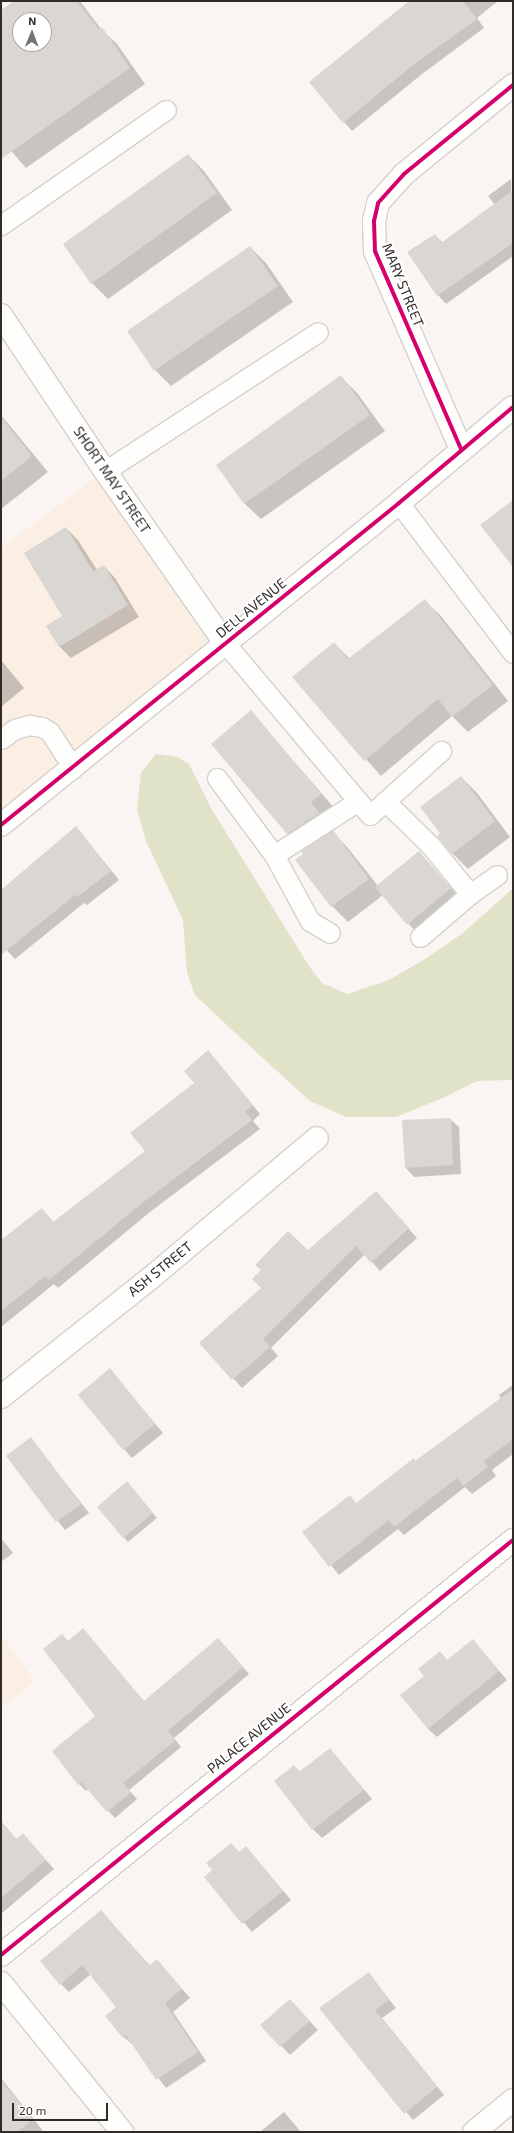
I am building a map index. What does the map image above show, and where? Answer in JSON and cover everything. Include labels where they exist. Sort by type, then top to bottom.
[{"type":"street","name":"MARY STREET","points":[[461,449],[375,251],[374,220],[378,203],[404,174],[513,86]]},
{"type":"street","name":"SHORT MAY STREET","points":[[1,315],[105,471],[225,643]]},
{"type":"street","name":"DELL AVENUE","points":[[1,825],[398,503],[513,407]]},
{"type":"street","name":"ASH STREET","points":[[1,1397],[153,1276],[317,1138]]},
{"type":"street","name":"PALACE AVENUE","points":[[1,1955],[513,1540]]},
{"type":"street","points":[[1,1983],[122,2132]]},
{"type":"street","points":[[474,2132],[513,2100]]},
{"type":"lane","points":[[1,225],[166,110]]},
{"type":"lane","points":[[105,471],[318,332]]},
{"type":"lane","points":[[398,503],[513,653]]},
{"type":"lane","points":[[225,643],[370,815],[441,751]]},
{"type":"lane","points":[[1,739],[15,728],[29,725],[42,727],[50,732],[73,768]]},
{"type":"lane","points":[[217,778],[274,855],[310,921],[330,932]]},
{"type":"lane","points":[[274,855],[358,801]]},
{"type":"lane","points":[[385,801],[431,846],[470,894]]},
{"type":"lane","points":[[420,937],[470,894],[497,875]]},
{"type":"shaded area","points":[[105,471],[225,643],[1,825],[1,548]]},
{"type":"shaded area","points":[[1,1636],[35,1681],[1,1708]]},
{"type":"green space","points":[[156,754],[178,757],[189,764],[211,808],[309,966],[322,983],[347,994],[389,980],[425,959],[463,933],[513,888],[513,1080],[477,1081],[445,1097],[396,1117],[346,1117],[310,1101],[230,1028],[195,995],[187,973],[183,920],[146,841],[137,809],[141,773]]},
{"type":"building","points":[[14,1],[77,1],[99,30],[102,27],[130,68],[1,159],[1,10]]},
{"type":"building","points":[[409,1],[463,1],[477,19],[413,65],[343,123],[309,82]]},
{"type":"building","points":[[188,154],[217,193],[91,284],[63,244]]},
{"type":"building","points":[[513,190],[513,243],[437,296],[407,252],[435,234],[441,243]]},
{"type":"building","points":[[250,246],[278,286],[154,371],[127,331]]},
{"type":"building","points":[[341,375],[370,415],[244,504],[216,465]]},
{"type":"building","points":[[1,417],[32,456],[1,481]]},
{"type":"building","points":[[513,500],[513,567],[480,525]]},
{"type":"building","points":[[66,527],[93,571],[104,565],[128,605],[59,647],[46,626],[62,616],[24,553]]},
{"type":"building","points":[[425,599],[493,685],[452,717],[438,699],[364,761],[292,677],[334,642],[348,659]]},
{"type":"building","points":[[251,710],[321,794],[311,802],[319,813],[287,834],[211,744]]},
{"type":"building","points":[[461,776],[495,821],[452,854],[437,836],[440,833],[420,807]]},
{"type":"building","points":[[76,826],[111,871],[77,897],[75,895],[1,955],[1,890]]},
{"type":"building","points":[[333,830],[369,879],[331,907],[295,860],[303,854],[301,851]]},
{"type":"building","points":[[419,851],[451,888],[407,925],[375,887]]},
{"type":"building","points":[[208,1050],[253,1105],[245,1112],[252,1120],[141,1204],[49,1280],[45,1276],[1,1311],[1,1240],[42,1208],[53,1222],[145,1151],[130,1133],[194,1083],[184,1071]]},
{"type":"building","points":[[451,1118],[453,1165],[405,1168],[402,1120]]},
{"type":"building","points":[[376,1191],[409,1228],[371,1263],[356,1246],[263,1339],[270,1347],[232,1380],[199,1343],[261,1288],[252,1279],[261,1270],[255,1265],[288,1231],[308,1250]]},
{"type":"building","points":[[110,1368],[155,1424],[123,1450],[78,1395]]},
{"type":"building","points":[[513,1389],[513,1439],[484,1461],[488,1467],[463,1486],[457,1478],[394,1527],[389,1520],[329,1567],[302,1532],[350,1495],[356,1503],[414,1458],[415,1461]]},
{"type":"building","points":[[31,1437],[81,1504],[56,1522],[6,1456]]},
{"type":"building","points":[[127,1481],[153,1513],[123,1538],[97,1507]]},
{"type":"building","points":[[83,1628],[144,1701],[218,1638],[243,1667],[168,1731],[176,1740],[123,1783],[131,1792],[107,1812],[81,1782],[78,1785],[52,1751],[95,1716],[43,1649],[62,1634],[68,1641]]},
{"type":"building","points":[[473,1639],[499,1671],[428,1729],[400,1695],[424,1676],[418,1669],[440,1651],[447,1660]]},
{"type":"building","points":[[330,1748],[364,1790],[312,1830],[274,1781],[294,1765],[299,1772]]},
{"type":"building","points":[[1,1821],[16,1839],[23,1833],[46,1860],[1,1898]]},
{"type":"building","points":[[231,1843],[239,1852],[246,1846],[283,1891],[242,1924],[204,1877],[212,1870],[206,1863]]},
{"type":"building","points":[[101,1910],[149,1966],[157,1959],[182,1989],[165,2003],[198,2052],[156,2080],[126,2035],[123,2038],[105,2016],[116,2007],[82,1965],[60,1985],[40,1961]]},
{"type":"building","points":[[369,1972],[389,2000],[375,2010],[437,2087],[404,2114],[319,2008]]},
{"type":"building","points":[[290,1999],[310,2021],[280,2047],[260,2025]]},
{"type":"building","points":[[1,2080],[33,2119],[18,2132],[1,2132]]},
{"type":"cycle path","points":[[461,449],[375,251],[374,221],[378,203],[404,174],[513,85]]},
{"type":"cycle path","points":[[1,825],[399,503],[513,407]]},
{"type":"cycle path","points":[[1,1955],[513,1540]]}]
